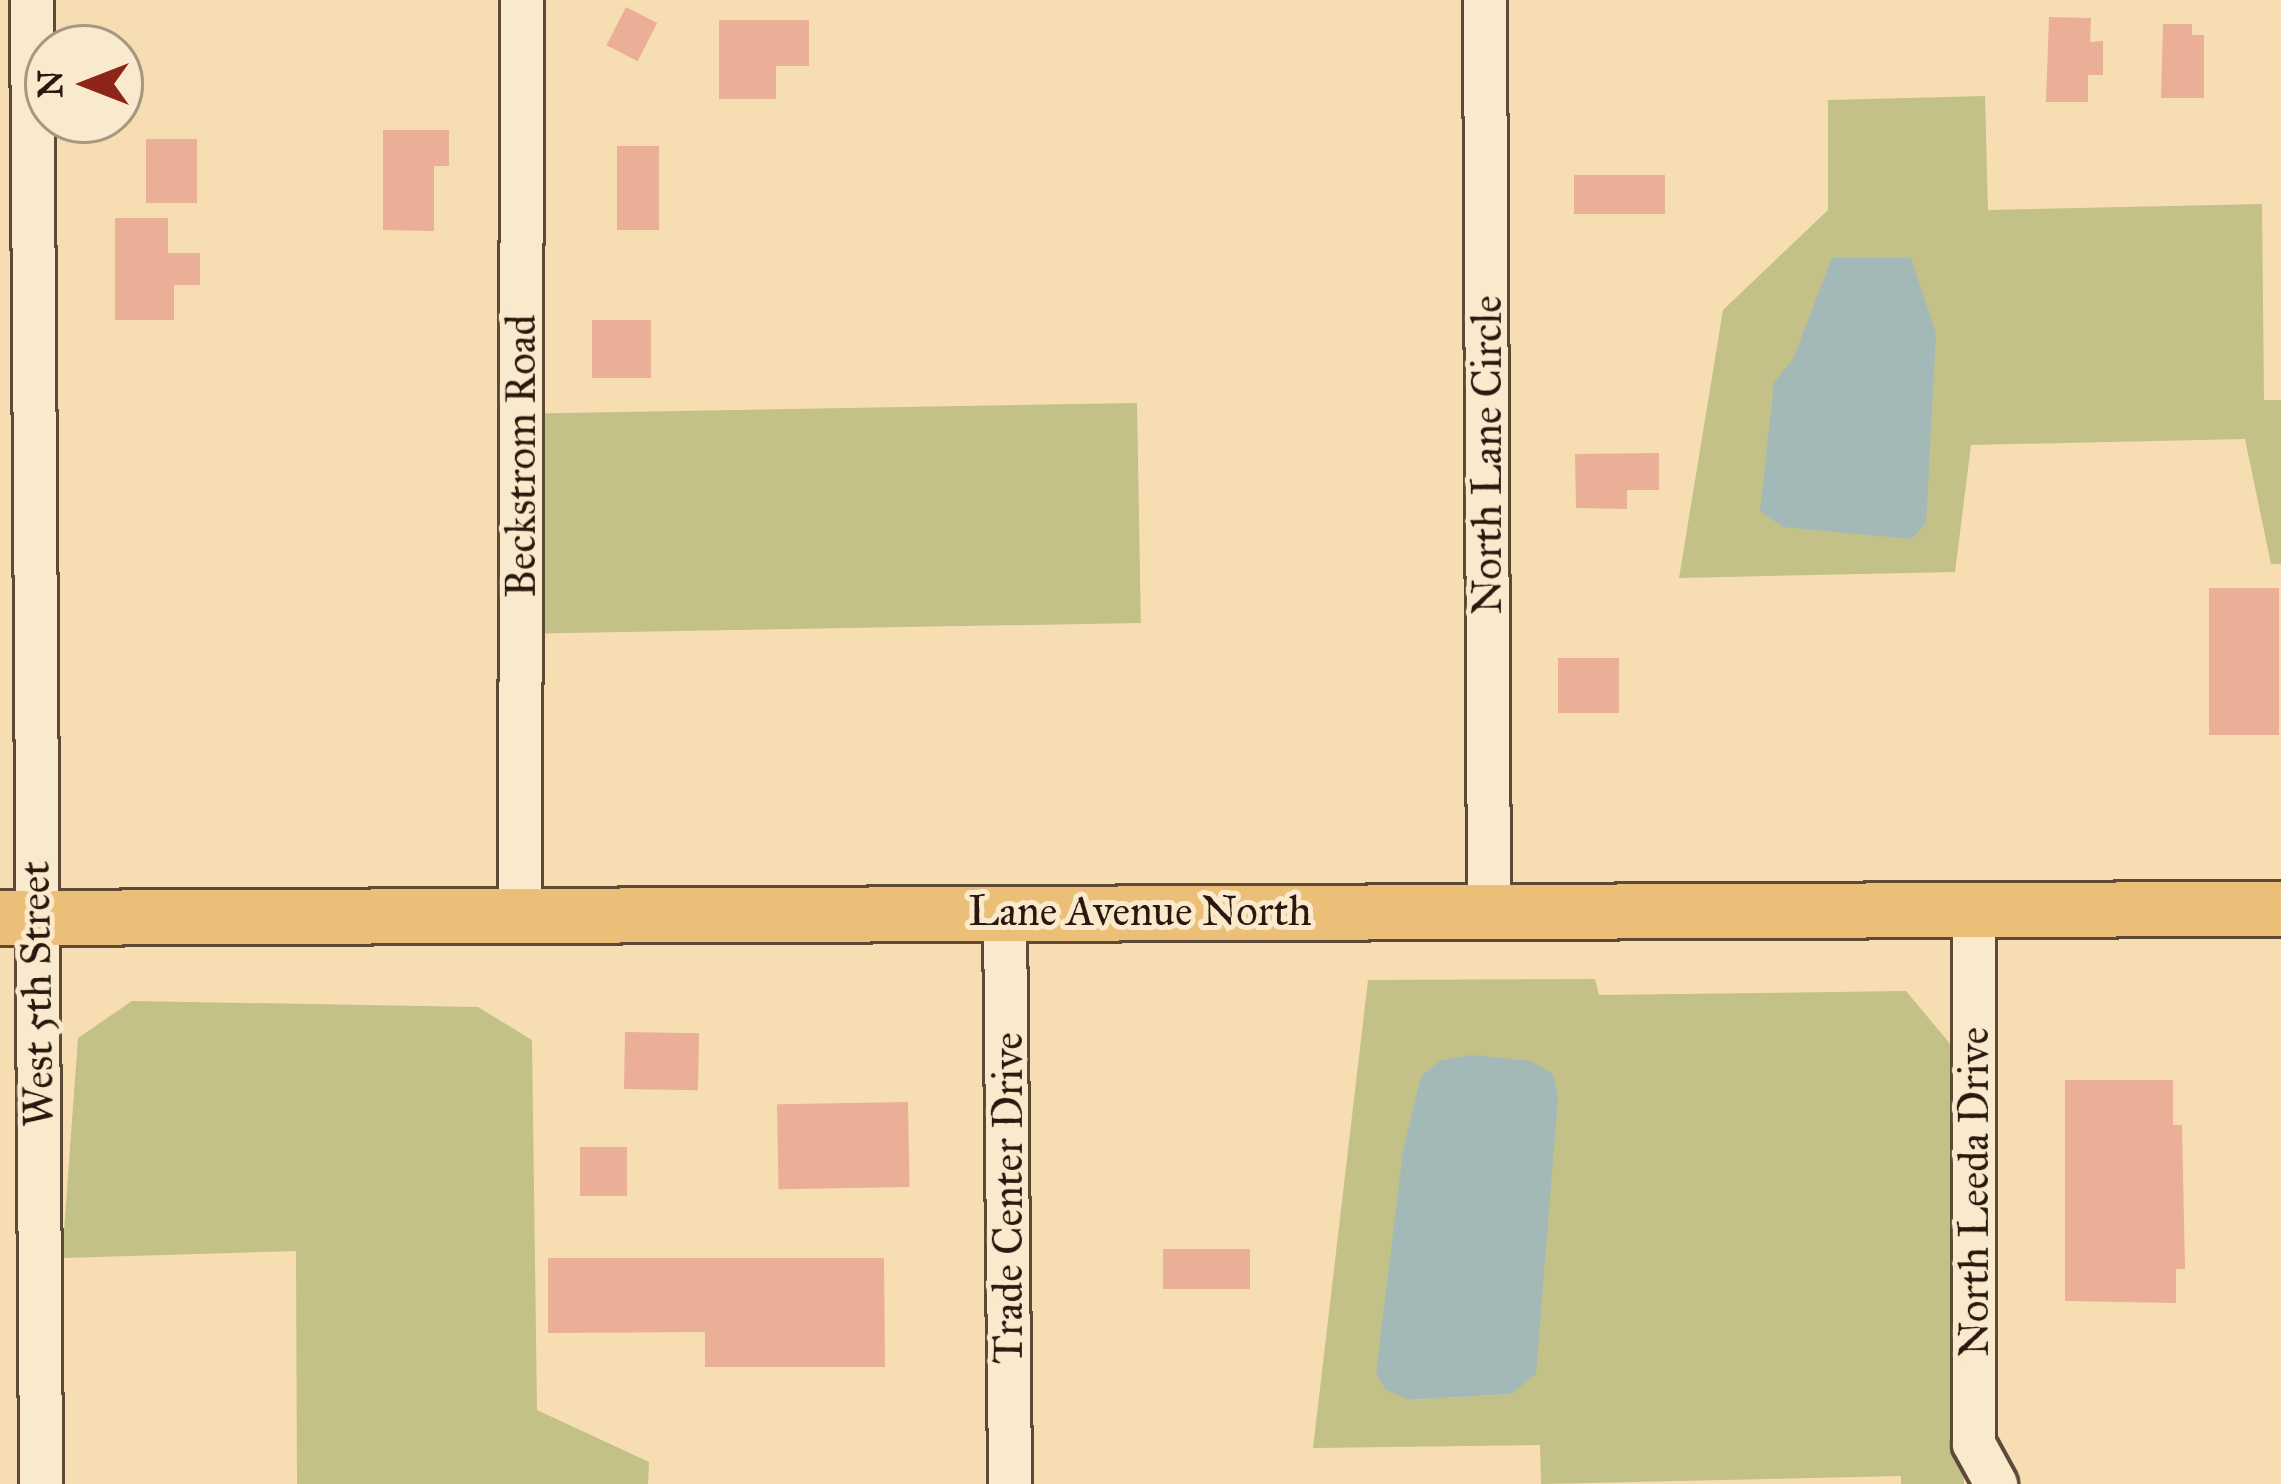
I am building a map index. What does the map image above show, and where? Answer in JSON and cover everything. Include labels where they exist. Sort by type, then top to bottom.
[{"type":"main road","name":"Lane Avenue North","points":[[18,918],[520,912],[2281,909]]},
{"type":"street","name":"West 5th Street","points":[[32,0],[18,918],[41,1484]]},
{"type":"street","name":"Beckstrom Road","points":[[520,912],[522,0]]},
{"type":"street","name":"North Lane Circle","points":[[1485,0],[1489,910]]},
{"type":"street","name":"North Leeda Drive","points":[[1974,910],[1974,1444],[1991,1479]]},
{"type":"street","name":"Trade Center Drive","points":[[1005,911],[1010,1484]]},
{"type":"shaded area","points":[[1985,96],[1988,210],[2262,204],[2264,400],[2281,400],[2281,564],[2271,564],[2245,439],[1971,445],[1955,572],[1679,578],[1723,310],[1828,210],[1828,100]]},
{"type":"shaded area","points":[[1832,258],[1911,258],[1936,333],[1926,523],[1911,539],[1783,527],[1760,511],[1774,382],[1793,359]]},
{"type":"shaded area","points":[[1137,403],[1141,623],[539,633],[535,414]]},
{"type":"shaded area","points":[[1595,979],[1599,995],[1906,991],[1957,1052],[1964,1484],[1901,1484],[1901,1476],[1541,1484],[1540,1445],[1313,1448],[1368,980]],"holes":[[[1403,1151],[1511,1394],[1409,1400]]]},
{"type":"shaded area","points":[[132,1001],[478,1007],[532,1040],[537,1410],[649,1462],[648,1484],[297,1484],[296,1251],[62,1258],[78,1038]]},
{"type":"shaded area","points":[[1471,1055],[1531,1061],[1553,1074],[1558,1097],[1536,1374],[1511,1394],[1409,1400],[1385,1389],[1376,1373],[1403,1151],[1421,1077],[1439,1061]]},
{"type":"building","points":[[626,7],[657,23],[638,61],[606,45]]},
{"type":"building","points":[[2049,17],[2091,18],[2090,42],[2103,41],[2103,75],[2088,75],[2088,102],[2046,102]]},
{"type":"building","points":[[719,20],[809,20],[809,66],[776,66],[776,99],[719,99]]},
{"type":"building","points":[[2163,24],[2192,24],[2192,35],[2204,35],[2204,98],[2161,98]]},
{"type":"building","points":[[383,130],[449,130],[449,166],[434,166],[434,231],[383,230]]},
{"type":"building","points":[[146,139],[197,139],[197,203],[146,203]]},
{"type":"building","points":[[617,146],[659,146],[659,230],[617,230]]},
{"type":"building","points":[[1574,175],[1665,175],[1665,214],[1574,214]]},
{"type":"building","points":[[115,218],[168,218],[168,253],[200,253],[200,285],[174,285],[174,320],[115,320]]},
{"type":"building","points":[[592,320],[651,320],[651,378],[592,378]]},
{"type":"building","points":[[1659,453],[1659,490],[1627,490],[1627,509],[1576,508],[1575,454]]},
{"type":"building","points":[[2209,588],[2279,588],[2279,735],[2209,735]]},
{"type":"building","points":[[1558,658],[1619,658],[1619,713],[1558,713]]},
{"type":"building","points":[[625,1032],[699,1033],[698,1090],[624,1089]]},
{"type":"building","points":[[2065,1080],[2173,1080],[2173,1125],[2182,1125],[2185,1269],[2176,1269],[2176,1303],[2065,1301]]},
{"type":"building","points":[[908,1102],[909,1187],[779,1189],[777,1104]]},
{"type":"building","points":[[580,1147],[627,1147],[627,1196],[580,1196]]},
{"type":"building","points":[[1163,1249],[1250,1249],[1250,1289],[1163,1289]]},
{"type":"building","points":[[548,1258],[884,1258],[885,1367],[705,1367],[705,1332],[548,1333]]}]
